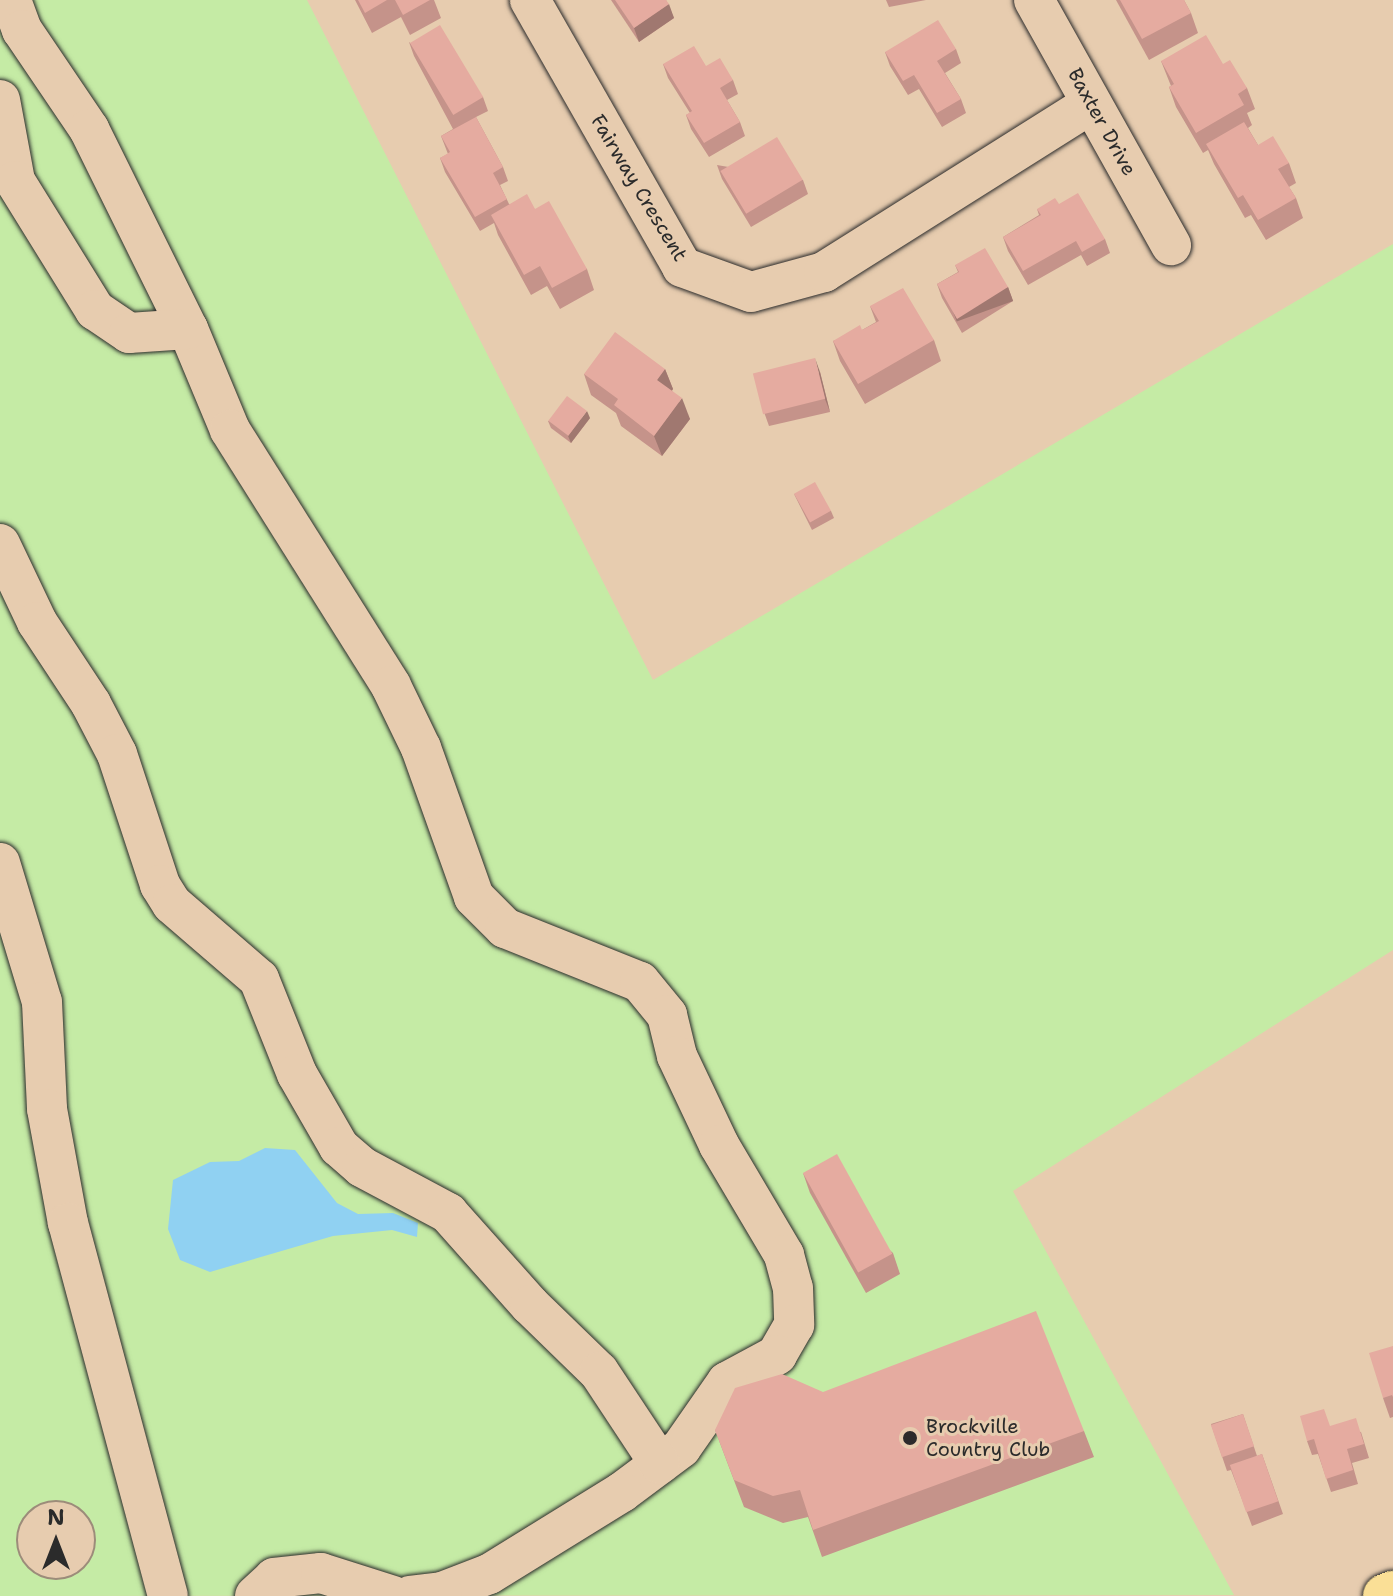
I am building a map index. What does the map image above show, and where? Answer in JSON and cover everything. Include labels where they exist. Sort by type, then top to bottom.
[{"type":"main road","points":[[1385,1596],[1393,1593]]},
{"type":"street","points":[[11,0],[22,30],[89,129],[188,329],[230,430],[391,686],[421,748],[474,897],[505,928],[640,982],[667,1015],[677,1056],[719,1145],[784,1255],[794,1325],[777,1355],[727,1382],[681,1448],[489,1574],[442,1592],[410,1596]]},
{"type":"street","name":"Fairway Crescent","points":[[530,0],[682,267],[751,292],[824,272],[1091,104]]},
{"type":"street","name":"Baxter Drive","points":[[1034,0],[1171,245]]},
{"type":"street","points":[[0,100],[15,181],[95,310],[129,333],[188,329]]},
{"type":"street","points":[[0,544],[37,622],[91,704],[117,754],[160,885],[172,904],[259,979],[297,1074],[339,1147],[362,1167],[448,1213],[530,1305],[599,1372],[660,1464]]},
{"type":"street","points":[[0,863],[42,1002],[47,1109],[68,1223],[168,1596]]},
{"type":"street","points":[[255,1596],[274,1578],[393,1596]]},
{"type":"green space","name":"Brockville Country Club","points":[[0,0],[307,0],[653,680],[1393,244],[1393,950],[1013,1191],[1234,1595],[0,1596]]},
{"type":"water","points":[[265,1148],[295,1150],[337,1203],[358,1214],[393,1213],[418,1223],[417,1237],[392,1230],[333,1236],[210,1272],[180,1260],[168,1229],[173,1180],[210,1162],[239,1161]]},
{"type":"building","points":[[358,0],[387,0],[365,13]]},
{"type":"building","points":[[395,0],[430,0],[403,15]]},
{"type":"building","points":[[615,0],[666,0],[669,4],[634,28]]},
{"type":"building","points":[[1120,0],[1184,0],[1191,13],[1142,39]]},
{"type":"building","points":[[938,20],[956,49],[937,61],[961,99],[937,113],[914,75],[903,81],[885,52]]},
{"type":"building","points":[[440,25],[483,97],[453,115],[410,43]]},
{"type":"building","points":[[1206,35],[1223,64],[1230,60],[1247,88],[1238,94],[1244,105],[1196,133],[1169,87],[1174,84],[1161,61]]},
{"type":"building","points":[[694,46],[706,66],[720,58],[733,80],[720,88],[740,122],[704,143],[686,115],[692,111],[663,64]]},
{"type":"building","points":[[476,117],[503,167],[493,173],[507,199],[475,217],[440,158],[450,152],[441,136]]},
{"type":"building","points":[[1244,122],[1258,145],[1273,136],[1289,163],[1278,169],[1296,198],[1258,220],[1243,195],[1238,198],[1206,144]]},
{"type":"building","points":[[777,137],[803,180],[746,214],[720,171]]},
{"type":"building","points":[[1078,193],[1105,239],[1082,252],[1076,241],[1023,271],[1003,237],[1041,215],[1037,209],[1055,198],[1059,204]]},
{"type":"building","points":[[527,194],[535,209],[549,201],[587,269],[552,288],[540,266],[524,275],[491,215]]},
{"type":"building","points":[[985,248],[1008,287],[957,319],[937,284],[959,272],[955,265]]},
{"type":"building","points":[[903,288],[934,340],[858,384],[833,341],[860,325],[862,330],[879,321],[870,306]]},
{"type":"building","points":[[615,332],[665,369],[657,380],[682,398],[654,436],[614,405],[618,399],[584,374]]},
{"type":"building","points":[[815,358],[825,399],[763,414],[753,373]]},
{"type":"building","points":[[567,396],[587,411],[568,436],[548,421]]},
{"type":"building","points":[[815,482],[831,511],[810,522],[794,494]]},
{"type":"building","points":[[837,1154],[892,1254],[858,1273],[803,1173]]},
{"type":"building","name":"Brockville Country Club","points":[[1036,1311],[1084,1431],[813,1530],[800,1490],[773,1496],[734,1480],[715,1430],[735,1388],[782,1374],[823,1392]]},
{"type":"building","points":[[1393,1346],[1393,1397],[1383,1398],[1369,1353]]},
{"type":"building","points":[[1324,1409],[1330,1426],[1356,1418],[1364,1444],[1347,1449],[1353,1470],[1326,1479],[1314,1439],[1307,1441],[1300,1416]]},
{"type":"building","points":[[1243,1414],[1254,1446],[1222,1457],[1211,1425]]},
{"type":"building","points":[[1262,1454],[1278,1501],[1246,1512],[1230,1465]]},
{"type":"place","name":"Brockville Country Club","points":[[910,1438]]}]
